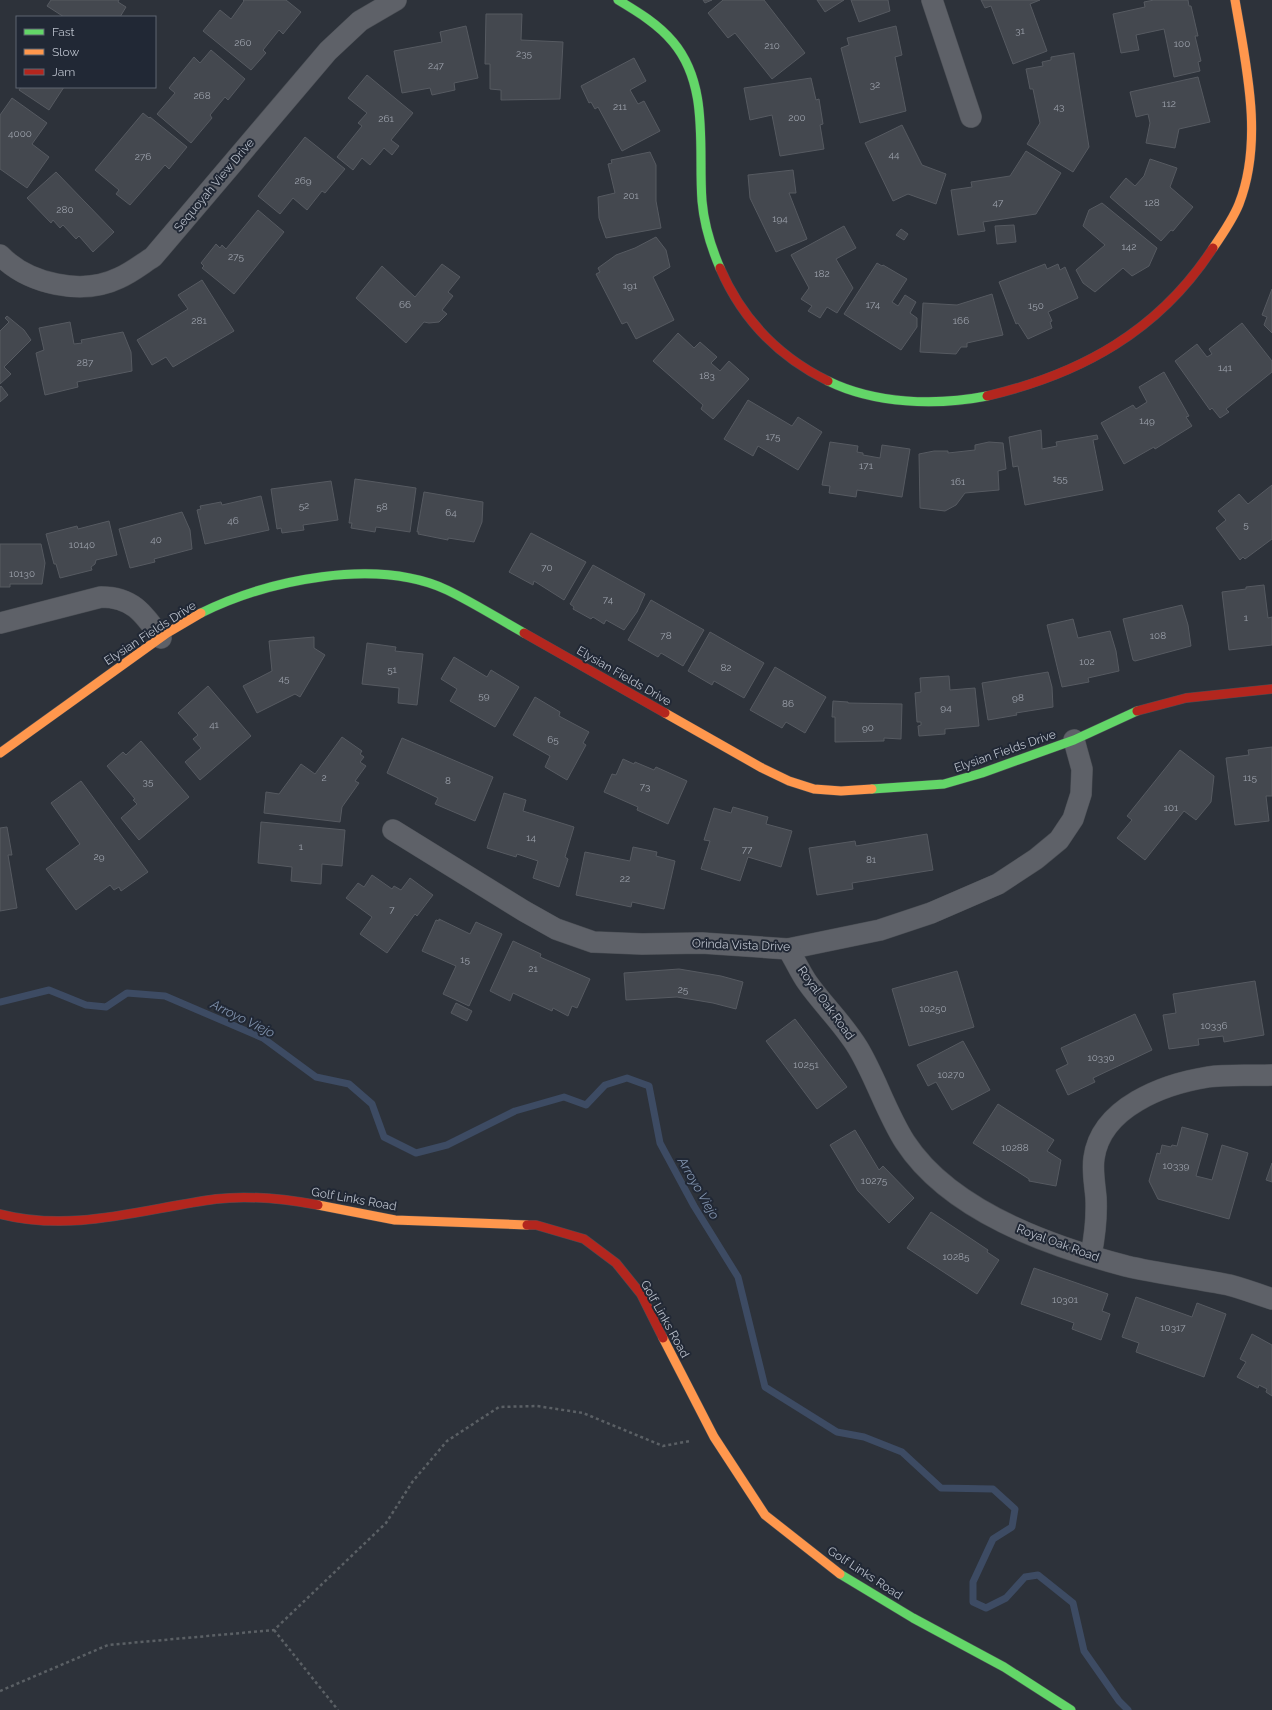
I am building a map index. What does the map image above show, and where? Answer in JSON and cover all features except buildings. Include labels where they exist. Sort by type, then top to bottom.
[{"type":"street","name":"Sequoyah View Drive","points":[[0,255],[6,261],[30,276],[57,284],[88,287],[118,279],[152,257],[328,51],[360,21],[396,0]]},
{"type":"street","points":[[618,0],[654,23],[679,52],[688,70],[696,89],[702,131],[702,204],[712,250],[737,301],[766,338],[806,370],[851,391],[899,400],[944,402],[996,395],[1055,377],[1113,348],[1168,305],[1210,256],[1240,202],[1251,157],[1251,105],[1235,0]]},
{"type":"street","points":[[932,0],[971,116]]},
{"type":"street","name":"Elysian Fields Drive","points":[[0,754],[162,638],[207,610],[246,594],[278,584],[314,577],[388,576],[427,582],[458,596],[762,768],[789,781],[814,789],[841,791],[944,784],[982,773],[1074,740],[1135,712],[1186,698],[1272,689]]},
{"type":"street","points":[[0,623],[100,597],[114,597],[127,602],[142,612],[162,638]]},
{"type":"street","name":"Orinda Vista Drive","points":[[393,830],[543,922],[556,929],[593,942],[642,944],[702,943],[788,949],[880,930],[931,914],[998,884],[1036,859],[1059,840],[1073,820],[1081,794],[1082,769],[1074,740]]},
{"type":"street","name":"Royal Oak Road","points":[[788,949],[807,982],[846,1028],[866,1061],[887,1110],[902,1136],[930,1172],[965,1200],[1021,1231],[1091,1255],[1126,1266],[1231,1286],[1272,1299]]},
{"type":"street","points":[[1091,1255],[1097,1228],[1094,1159],[1100,1138],[1112,1120],[1135,1102],[1167,1087],[1209,1077],[1272,1076]]},
{"type":"street","name":"Golf Links Road","points":[[0,1214],[24,1220],[73,1222],[108,1218],[217,1199],[262,1198],[307,1203],[395,1220],[536,1225],[584,1239],[616,1263],[641,1294],[714,1437],[765,1515],[832,1569],[913,1618],[1004,1667],[1071,1710]]},
{"type":"path","points":[[0,1691],[108,1645],[274,1630],[386,1523],[413,1481],[447,1441],[499,1407],[537,1406],[583,1413],[663,1446],[714,1437]]},
{"type":"path","points":[[274,1630],[338,1710]]},
{"type":"waterway","name":"Arroyo Viejo","points":[[0,1002],[49,990],[86,1005],[106,1007],[127,993],[165,996],[263,1038],[316,1077],[349,1084],[372,1104],[384,1137],[416,1153],[447,1145],[515,1111],[564,1097],[586,1105],[605,1085],[627,1078],[649,1086],[660,1143],[694,1206],[738,1277],[765,1387],[837,1432],[864,1437],[902,1452],[941,1488],[993,1489],[1015,1509],[1012,1527],[993,1539],[973,1582],[973,1602],[986,1608],[1006,1598],[1025,1577],[1038,1575],[1073,1603],[1084,1651],[1119,1701],[1128,1710]]},
{"type":"traffic: fast","points":[[618,0],[647,19],[673,42],[685,59],[693,78],[700,118],[701,181],[704,218],[708,235],[720,268]]},
{"type":"traffic: fast","points":[[828,381],[846,389],[906,401],[947,401],[987,396]]},
{"type":"traffic: fast","points":[[201,613],[228,601],[258,591],[290,583],[322,577],[356,574],[388,575],[419,580],[447,590],[524,633]]},
{"type":"traffic: fast","points":[[872,789],[944,784],[982,773],[1074,740],[1137,711]]},
{"type":"traffic: fast","points":[[840,1574],[913,1618],[1004,1667],[1071,1710]]},
{"type":"traffic: slow","points":[[1213,248],[1237,210],[1246,180],[1250,154],[1252,128],[1248,76],[1235,0]]},
{"type":"traffic: slow","points":[[0,753],[167,633],[201,613]]},
{"type":"traffic: slow","points":[[665,713],[762,768],[789,781],[814,789],[841,791],[872,789]]},
{"type":"traffic: slow","points":[[318,1205],[395,1220],[527,1225]]},
{"type":"traffic: slow","points":[[663,1338],[714,1437],[765,1515],[840,1574]]},
{"type":"traffic: jam","points":[[987,396],[1021,387],[1054,375],[1086,361],[1115,345],[1143,326],[1168,303],[1192,277],[1213,248]]},
{"type":"traffic: jam","points":[[720,268],[739,304],[764,335],[794,360],[828,381]]},
{"type":"traffic: jam","points":[[524,633],[665,713]]},
{"type":"traffic: jam","points":[[1137,711],[1186,698],[1272,689]]},
{"type":"traffic: jam","points":[[0,1214],[27,1219],[55,1221],[81,1220],[135,1213],[216,1199],[241,1197],[280,1199],[318,1205]]},
{"type":"traffic: jam","points":[[527,1225],[536,1225],[584,1239],[616,1263],[641,1294],[663,1338]]}]
